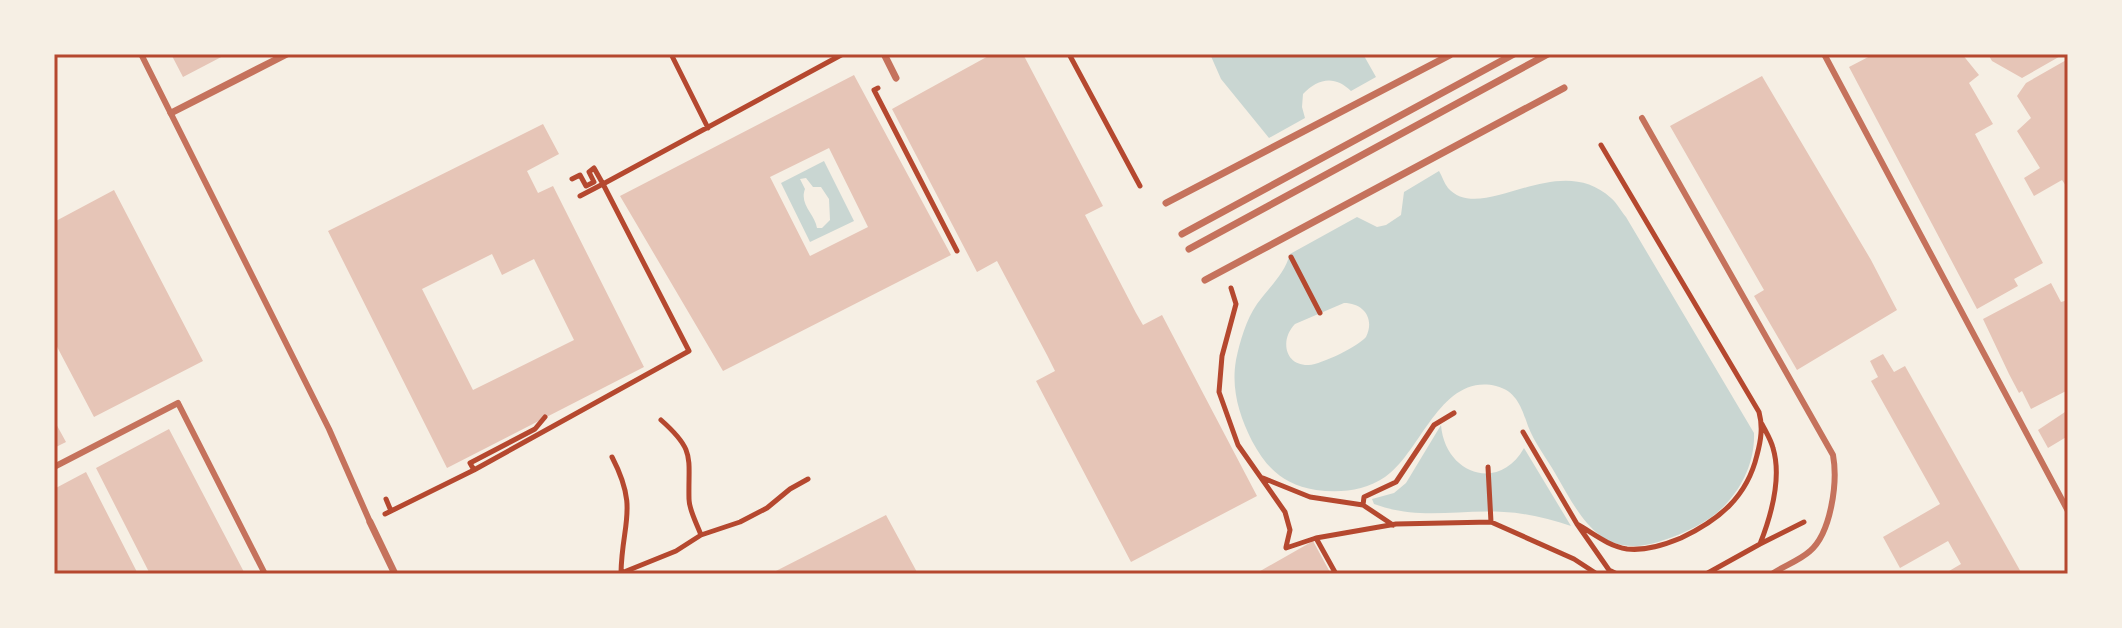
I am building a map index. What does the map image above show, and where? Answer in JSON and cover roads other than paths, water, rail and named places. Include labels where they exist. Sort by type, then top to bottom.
[{"type":"street","points":[[171,113],[287,54]]},
{"type":"street","points":[[884,54],[896,78]]},
{"type":"street","points":[[1182,234],[1514,54]]},
{"type":"street","points":[[1189,249],[1548,54]]},
{"type":"street","points":[[1166,203],[1450,55]]},
{"type":"street","points":[[1205,280],[1564,88]]},
{"type":"street","points":[[370,522],[395,574]]},
{"type":"lane","points":[[141,54],[329,429],[370,522]]},
{"type":"lane","points":[[1824,54],[2068,511]]},
{"type":"lane","points":[[1642,118],[1828,443],[1836,471],[1830,509],[1820,539],[1813,548],[1772,574]]},
{"type":"lane","points":[[54,467],[178,403],[265,574]]}]
